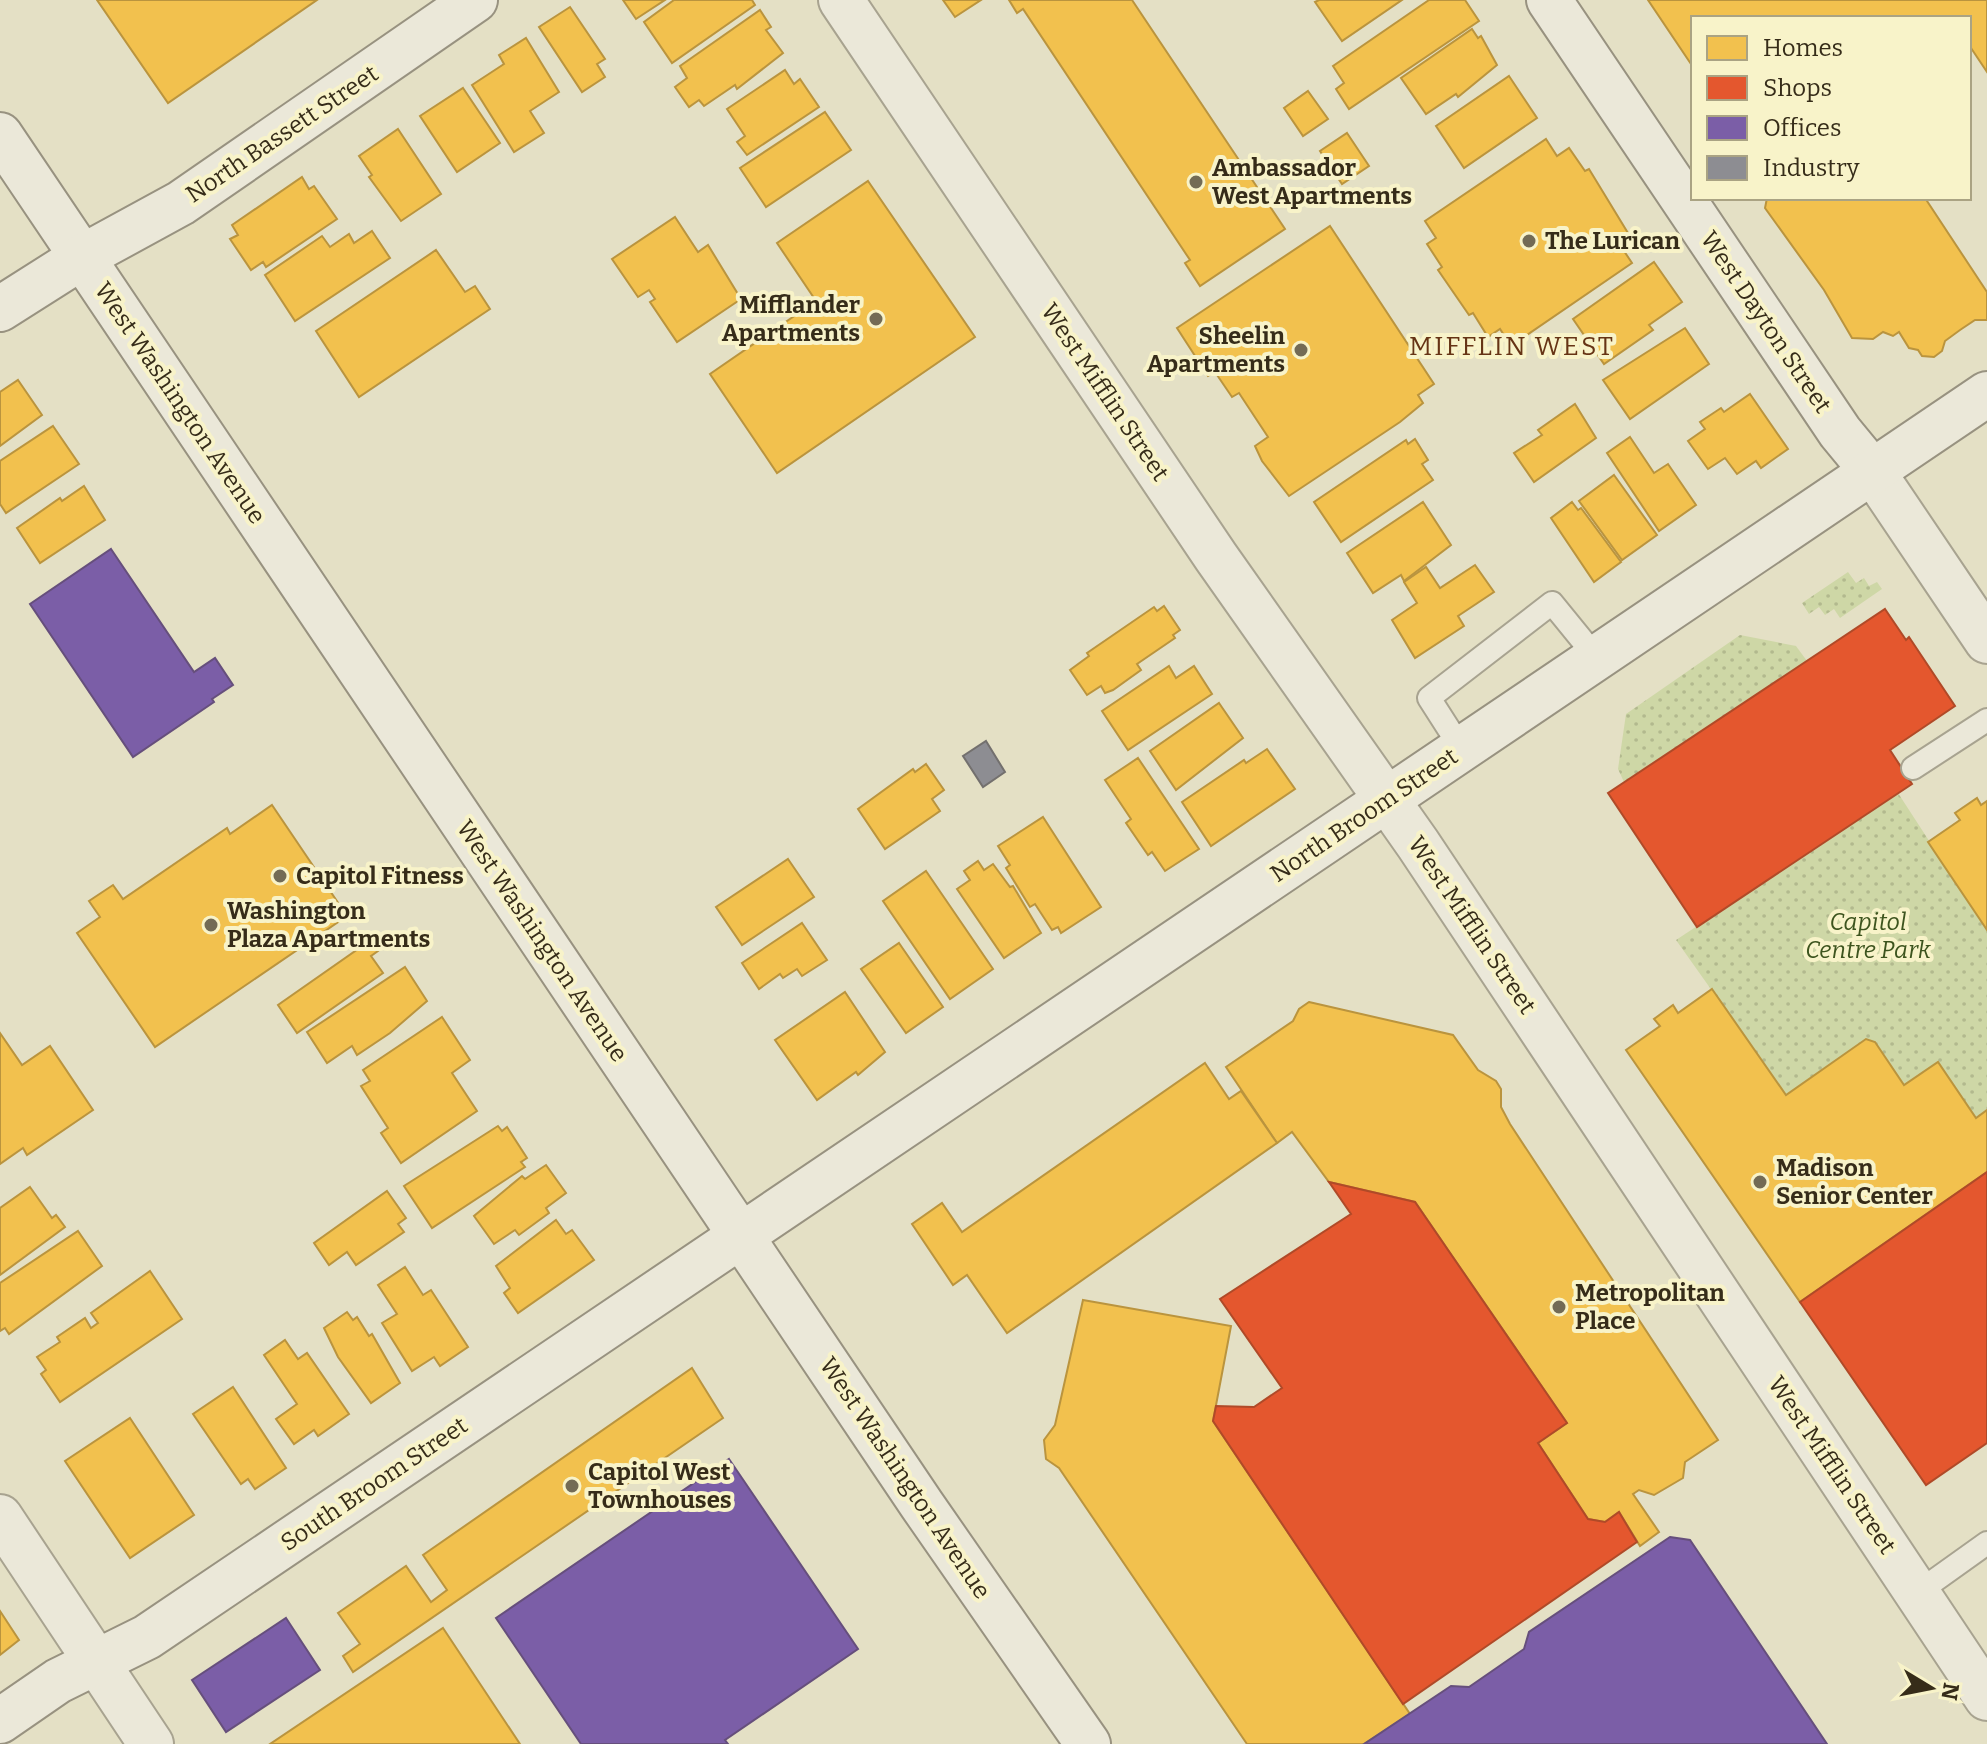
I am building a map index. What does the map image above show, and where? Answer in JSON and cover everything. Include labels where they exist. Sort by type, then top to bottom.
[{"type":"street","name":"North Bassett Street","points":[[0,309],[82,257],[181,203],[475,0]]},
{"type":"street","name":"West Mifflin Street","points":[[841,0],[1216,557],[1387,800],[1987,1698]]},
{"type":"street","name":"West Dayton Street","points":[[1549,0],[1840,432],[1873,472],[1987,641]]},
{"type":"street","name":"West Washington Avenue","points":[[0,135],[741,1236],[1088,1744]]},
{"type":"street","name":"North Broom Street","points":[[741,1236],[1987,394]]},
{"type":"street","name":"South Broom Street","points":[[0,1721],[58,1681],[147,1637],[741,1236]]},
{"type":"street","points":[[0,1517],[151,1744]]},
{"type":"lane","points":[[1461,748],[1429,698],[1552,603],[1596,657]]},
{"type":"lane","points":[[1913,768],[1987,720]]},
{"type":"lane","points":[[1917,1593],[1987,1543]]},
{"type":"green space","points":[[1848,572],[1856,583],[1864,578],[1869,586],[1877,582],[1882,589],[1840,618],[1834,609],[1825,615],[1819,607],[1809,614],[1802,603]]},
{"type":"green space","points":[[1740,635],[1796,646],[1807,661],[1624,782],[1618,769],[1626,714]]},
{"type":"green space","name":"Capitol Centre Park","points":[[1898,793],[1987,930],[1987,1110],[1976,1118],[1938,1062],[1904,1085],[1875,1042],[1867,1040],[1786,1095],[1676,940]]},
{"type":"building: Homes","points":[[97,0],[317,0],[168,103]]},
{"type":"building: Homes","points":[[623,0],[665,0],[636,19]]},
{"type":"building: Homes","points":[[674,0],[752,0],[755,5],[672,63],[644,22]]},
{"type":"building: Homes","points":[[943,0],[981,0],[955,17]]},
{"type":"building: Homes","name":"Ambassador West Apartments","points":[[1009,0],[1132,0],[1285,229],[1200,286],[1185,263],[1190,260],[1023,9],[1017,13]]},
{"type":"building: Homes","points":[[1402,0],[1342,41],[1315,2]]},
{"type":"building: Homes","points":[[1429,0],[1465,0],[1479,21],[1349,109],[1336,89],[1344,83],[1333,66]]},
{"type":"building: Homes","points":[[1648,0],[1987,0],[1987,72],[1971,48],[1971,16],[1691,16],[1691,64]]},
{"type":"building: Homes","points":[[570,7],[605,59],[597,64],[605,77],[582,92],[539,27]]},
{"type":"building: Homes","points":[[760,10],[771,27],[766,30],[783,53],[737,89],[735,85],[704,106],[699,100],[689,107],[675,87],[687,78],[680,66]]},
{"type":"building: Homes","points":[[1472,29],[1478,38],[1481,36],[1497,65],[1458,97],[1456,94],[1426,114],[1401,78]]},
{"type":"building: Homes","points":[[526,38],[559,92],[530,111],[544,133],[514,152],[472,85],[504,64],[499,55]]},
{"type":"building: Homes","points":[[785,70],[794,84],[800,79],[819,107],[747,155],[737,142],[745,136],[727,109]]},
{"type":"building: Homes","points":[[1509,76],[1537,118],[1464,168],[1436,126]]},
{"type":"building: Homes","points":[[463,88],[500,143],[457,172],[420,116]]},
{"type":"building: Homes","points":[[1308,91],[1328,119],[1303,136],[1284,108]]},
{"type":"building: Homes","points":[[825,112],[851,150],[766,207],[740,168]]},
{"type":"building: Homes","points":[[398,129],[441,194],[401,221],[369,177],[372,175],[359,156]]},
{"type":"building: Homes","points":[[1347,133],[1369,166],[1342,184],[1320,151]]},
{"type":"building: Homes","name":"The Lurican","points":[[1546,139],[1557,156],[1569,148],[1585,171],[1589,169],[1631,238],[1620,245],[1632,263],[1511,346],[1500,329],[1488,337],[1438,270],[1442,267],[1427,244],[1436,238],[1425,221]]},
{"type":"building: Homes","points":[[302,177],[309,189],[314,186],[337,219],[266,267],[263,262],[251,270],[230,239],[238,235],[232,225]]},
{"type":"building: Homes","name":"Mifflander Apartments","points":[[868,181],[975,337],[777,473],[710,374],[816,301],[777,243]]},
{"type":"building: Homes","points":[[1767,200],[1926,200],[1987,292],[1987,320],[1975,320],[1960,330],[1945,341],[1942,351],[1934,357],[1922,356],[1918,350],[1909,348],[1899,332],[1893,336],[1883,332],[1873,339],[1852,338],[1824,290],[1765,208]]},
{"type":"building: Homes","points":[[675,217],[698,252],[708,245],[741,299],[677,342],[650,302],[655,299],[649,290],[638,297],[612,259]]},
{"type":"building: Homes","name":"Sheelin Apartments","points":[[1330,226],[1434,384],[1418,395],[1423,403],[1400,422],[1289,496],[1262,461],[1255,446],[1268,437],[1239,393],[1232,397],[1215,372],[1208,376],[1177,328]]},
{"type":"building: Homes","points":[[372,231],[390,258],[295,321],[265,275],[322,236],[330,247],[349,234],[354,243]]},
{"type":"building: Homes","points":[[436,250],[465,292],[475,286],[490,309],[359,397],[316,331]]},
{"type":"building: Homes","points":[[1654,262],[1682,302],[1649,325],[1653,330],[1604,364],[1573,319]]},
{"type":"building: Homes","points":[[1685,328],[1709,364],[1630,419],[1603,380]]},
{"type":"building: Homes","points":[[18,380],[42,415],[0,446],[0,392]]},
{"type":"building: Homes","points":[[1750,394],[1788,449],[1761,468],[1756,461],[1737,474],[1725,458],[1708,469],[1688,441],[1705,429],[1700,422],[1721,408],[1724,412]]},
{"type":"building: Homes","points":[[1575,404],[1596,438],[1534,482],[1514,453],[1542,435],[1538,430]]},
{"type":"building: Homes","points":[[53,426],[79,464],[6,513],[0,504],[0,461]]},
{"type":"building: Homes","points":[[1630,437],[1654,473],[1668,464],[1696,505],[1659,531],[1607,453]]},
{"type":"building: Homes","points":[[1415,439],[1428,460],[1422,464],[1433,480],[1341,542],[1314,502],[1406,440],[1408,444]]},
{"type":"building: Homes","points":[[1614,475],[1657,535],[1622,560],[1579,501]]},
{"type":"building: Homes","points":[[84,486],[105,520],[40,563],[17,528],[60,498],[62,501]]},
{"type":"building: Homes","points":[[1423,502],[1451,545],[1404,581],[1401,575],[1373,593],[1347,553]]},
{"type":"building: Homes","points":[[1572,502],[1578,510],[1581,508],[1621,562],[1594,582],[1551,518]]},
{"type":"building: Homes","points":[[1475,565],[1494,592],[1458,616],[1464,626],[1415,658],[1392,620],[1417,603],[1404,582],[1426,567],[1440,588]]},
{"type":"building: Homes","points":[[1164,606],[1180,630],[1173,635],[1175,638],[1137,664],[1141,670],[1113,690],[1105,693],[1101,686],[1087,695],[1070,670],[1089,656],[1087,653],[1154,607],[1157,611]]},
{"type":"building: Homes","points":[[1169,666],[1176,678],[1194,666],[1212,694],[1128,750],[1102,711]]},
{"type":"building: Homes","points":[[1219,703],[1243,738],[1176,790],[1150,751]]},
{"type":"building: Homes","points":[[1267,749],[1295,789],[1211,846],[1182,802],[1244,760],[1246,763]]},
{"type":"building: Homes","points":[[1138,758],[1199,849],[1165,871],[1152,852],[1148,855],[1126,823],[1131,819],[1105,780]]},
{"type":"building: Homes","points":[[926,764],[944,790],[932,799],[940,811],[885,849],[858,809],[913,769],[915,772]]},
{"type":"building: Homes","points":[[1977,798],[1981,805],[1987,801],[1987,930],[1928,842],[1960,820],[1955,813]]},
{"type":"building: Homes","name":"Washington Plaza Apartments","points":[[272,805],[347,916],[155,1047],[77,933],[100,917],[89,901],[113,885],[123,899],[227,828],[230,834]]},
{"type":"building: Homes","points":[[1043,817],[1101,907],[1061,933],[1058,927],[1052,930],[1035,904],[1030,907],[1006,868],[1010,865],[998,846]]},
{"type":"building: Homes","points":[[788,859],[814,897],[742,945],[716,907]]},
{"type":"building: Homes","points":[[978,861],[984,870],[993,864],[1010,887],[1013,886],[1041,933],[1004,958],[957,889],[970,880],[964,871]]},
{"type":"building: Homes","points":[[926,871],[993,969],[950,999],[883,901]]},
{"type":"building: Homes","points":[[802,923],[827,960],[802,976],[797,969],[783,978],[780,974],[759,989],[742,963]]},
{"type":"building: Homes","points":[[371,940],[378,951],[371,956],[383,973],[297,1033],[278,1005]]},
{"type":"building: Homes","points":[[899,943],[943,1007],[906,1033],[861,969]]},
{"type":"building: Homes","points":[[405,967],[427,1001],[390,1033],[357,1055],[352,1046],[327,1063],[307,1032]]},
{"type":"building: Homes","points":[[1712,989],[1786,1095],[1866,1039],[1875,1042],[1904,1085],[1938,1062],[1976,1118],[1987,1110],[1987,1172],[1800,1302],[1626,1050],[1660,1026],[1654,1019],[1673,1005],[1678,1013]]},
{"type":"building: Homes","points":[[845,992],[885,1052],[858,1075],[856,1072],[817,1100],[775,1040]]},
{"type":"building: Homes","name":"Metropolitan Place","points":[[1309,1002],[1453,1035],[1478,1070],[1496,1081],[1501,1089],[1501,1107],[1510,1124],[1718,1440],[1685,1462],[1683,1478],[1654,1495],[1639,1490],[1633,1494],[1659,1532],[1640,1546],[1619,1512],[1605,1522],[1588,1519],[1538,1443],[1567,1423],[1415,1202],[1329,1182],[1292,1132],[1277,1143],[1226,1067],[1293,1021],[1299,1009]]},
{"type":"building: Homes","points":[[442,1017],[470,1060],[452,1073],[477,1111],[401,1163],[381,1133],[388,1128],[361,1086],[370,1081],[363,1070]]},
{"type":"building: Homes","points":[[0,1033],[22,1065],[50,1046],[93,1110],[27,1155],[23,1148],[0,1164]]},
{"type":"building: Homes","points":[[1205,1063],[1229,1099],[1241,1091],[1277,1143],[1007,1333],[967,1275],[953,1285],[912,1224],[942,1203],[962,1232]]},
{"type":"building: Homes","points":[[498,1126],[502,1131],[507,1127],[527,1158],[521,1162],[525,1167],[432,1228],[404,1186]]},
{"type":"building: Homes","points":[[546,1165],[566,1193],[546,1208],[549,1213],[519,1235],[515,1230],[494,1244],[474,1216],[522,1176],[525,1179]]},
{"type":"building: Homes","points":[[30,1187],[52,1218],[56,1215],[65,1227],[0,1275],[0,1208]]},
{"type":"building: Homes","points":[[387,1191],[406,1218],[398,1224],[404,1232],[356,1265],[347,1252],[329,1265],[314,1243]]},
{"type":"building: Homes","points":[[556,1220],[566,1234],[572,1230],[594,1260],[518,1313],[504,1293],[510,1288],[496,1266]]},
{"type":"building: Homes","points":[[78,1231],[102,1266],[9,1334],[5,1328],[0,1331],[0,1283]]},
{"type":"building: Homes","points":[[405,1267],[423,1295],[431,1290],[468,1347],[440,1366],[434,1357],[412,1371],[382,1323],[397,1314],[378,1285]]},
{"type":"building: Homes","points":[[150,1271],[182,1319],[60,1402],[41,1374],[46,1370],[37,1357],[60,1342],[57,1337],[85,1318],[91,1328],[98,1323],[91,1313]]},
{"type":"building: Homes","points":[[1083,1300],[1231,1326],[1213,1421],[1410,1714],[1364,1744],[1247,1744],[1059,1468],[1046,1459],[1044,1440],[1055,1425]]},
{"type":"building: Homes","points":[[347,1312],[353,1320],[357,1317],[369,1336],[372,1334],[400,1383],[371,1403],[338,1357],[324,1328]]},
{"type":"building: Homes","points":[[285,1340],[298,1359],[307,1353],[349,1414],[318,1436],[314,1430],[294,1444],[276,1419],[297,1404],[264,1355]]},
{"type":"building: Homes","name":"Capitol West Townhouses","points":[[692,1368],[723,1418],[353,1672],[343,1656],[360,1644],[338,1613],[406,1566],[431,1602],[447,1590],[423,1555]]},
{"type":"building: Homes","points":[[233,1387],[286,1468],[255,1489],[248,1479],[241,1484],[193,1414]]},
{"type":"building: Homes","points":[[130,1418],[194,1515],[130,1558],[65,1461]]},
{"type":"building: Homes","points":[[0,1611],[19,1640],[0,1655]]},
{"type":"building: Homes","points":[[443,1628],[520,1744],[270,1744]]},
{"type":"building: Shops","points":[[1885,609],[1906,640],[1909,637],[1955,706],[1890,750],[1912,784],[1697,927],[1608,793]]},
{"type":"building: Shops","points":[[1987,1172],[1987,1443],[1926,1485],[1800,1302]]},
{"type":"building: Shops","points":[[1329,1182],[1415,1202],[1567,1423],[1538,1443],[1588,1519],[1605,1522],[1619,1512],[1637,1542],[1403,1704],[1213,1421],[1216,1406],[1254,1407],[1282,1388],[1220,1299],[1351,1214]]},
{"type":"building: Offices","points":[[111,549],[194,672],[215,658],[233,685],[212,699],[214,702],[133,757],[30,604]]},
{"type":"building: Offices","points":[[729,1459],[858,1649],[725,1740],[728,1744],[581,1744],[496,1618]]},
{"type":"building: Offices","points":[[1670,1537],[1690,1540],[1827,1744],[1364,1744],[1451,1686],[1469,1687],[1524,1649],[1529,1632]]},
{"type":"building: Offices","points":[[286,1618],[320,1670],[226,1732],[192,1680]]},
{"type":"building: Industry","points":[[986,741],[1005,772],[983,787],[963,756]]},
{"type":"place","name":"Ambassador West Apartments","points":[[1196,182]]},
{"type":"place","name":"The Lurican","points":[[1529,241]]},
{"type":"place","name":"Mifflander Apartments","points":[[876,319]]},
{"type":"place","name":"Sheelin Apartments","points":[[1301,350]]},
{"type":"place","name":"Capitol Fitness","points":[[280,876]]},
{"type":"place","name":"Washington Plaza Apartments","points":[[211,925]]},
{"type":"place","name":"Madison Senior Center","points":[[1760,1182]]},
{"type":"place","name":"Metropolitan Place","points":[[1559,1307]]},
{"type":"place","name":"Capitol West Townhouses","points":[[572,1486]]},
{"type":"district","name":"MIFFLIN WEST","points":[[1512,346]]}]
